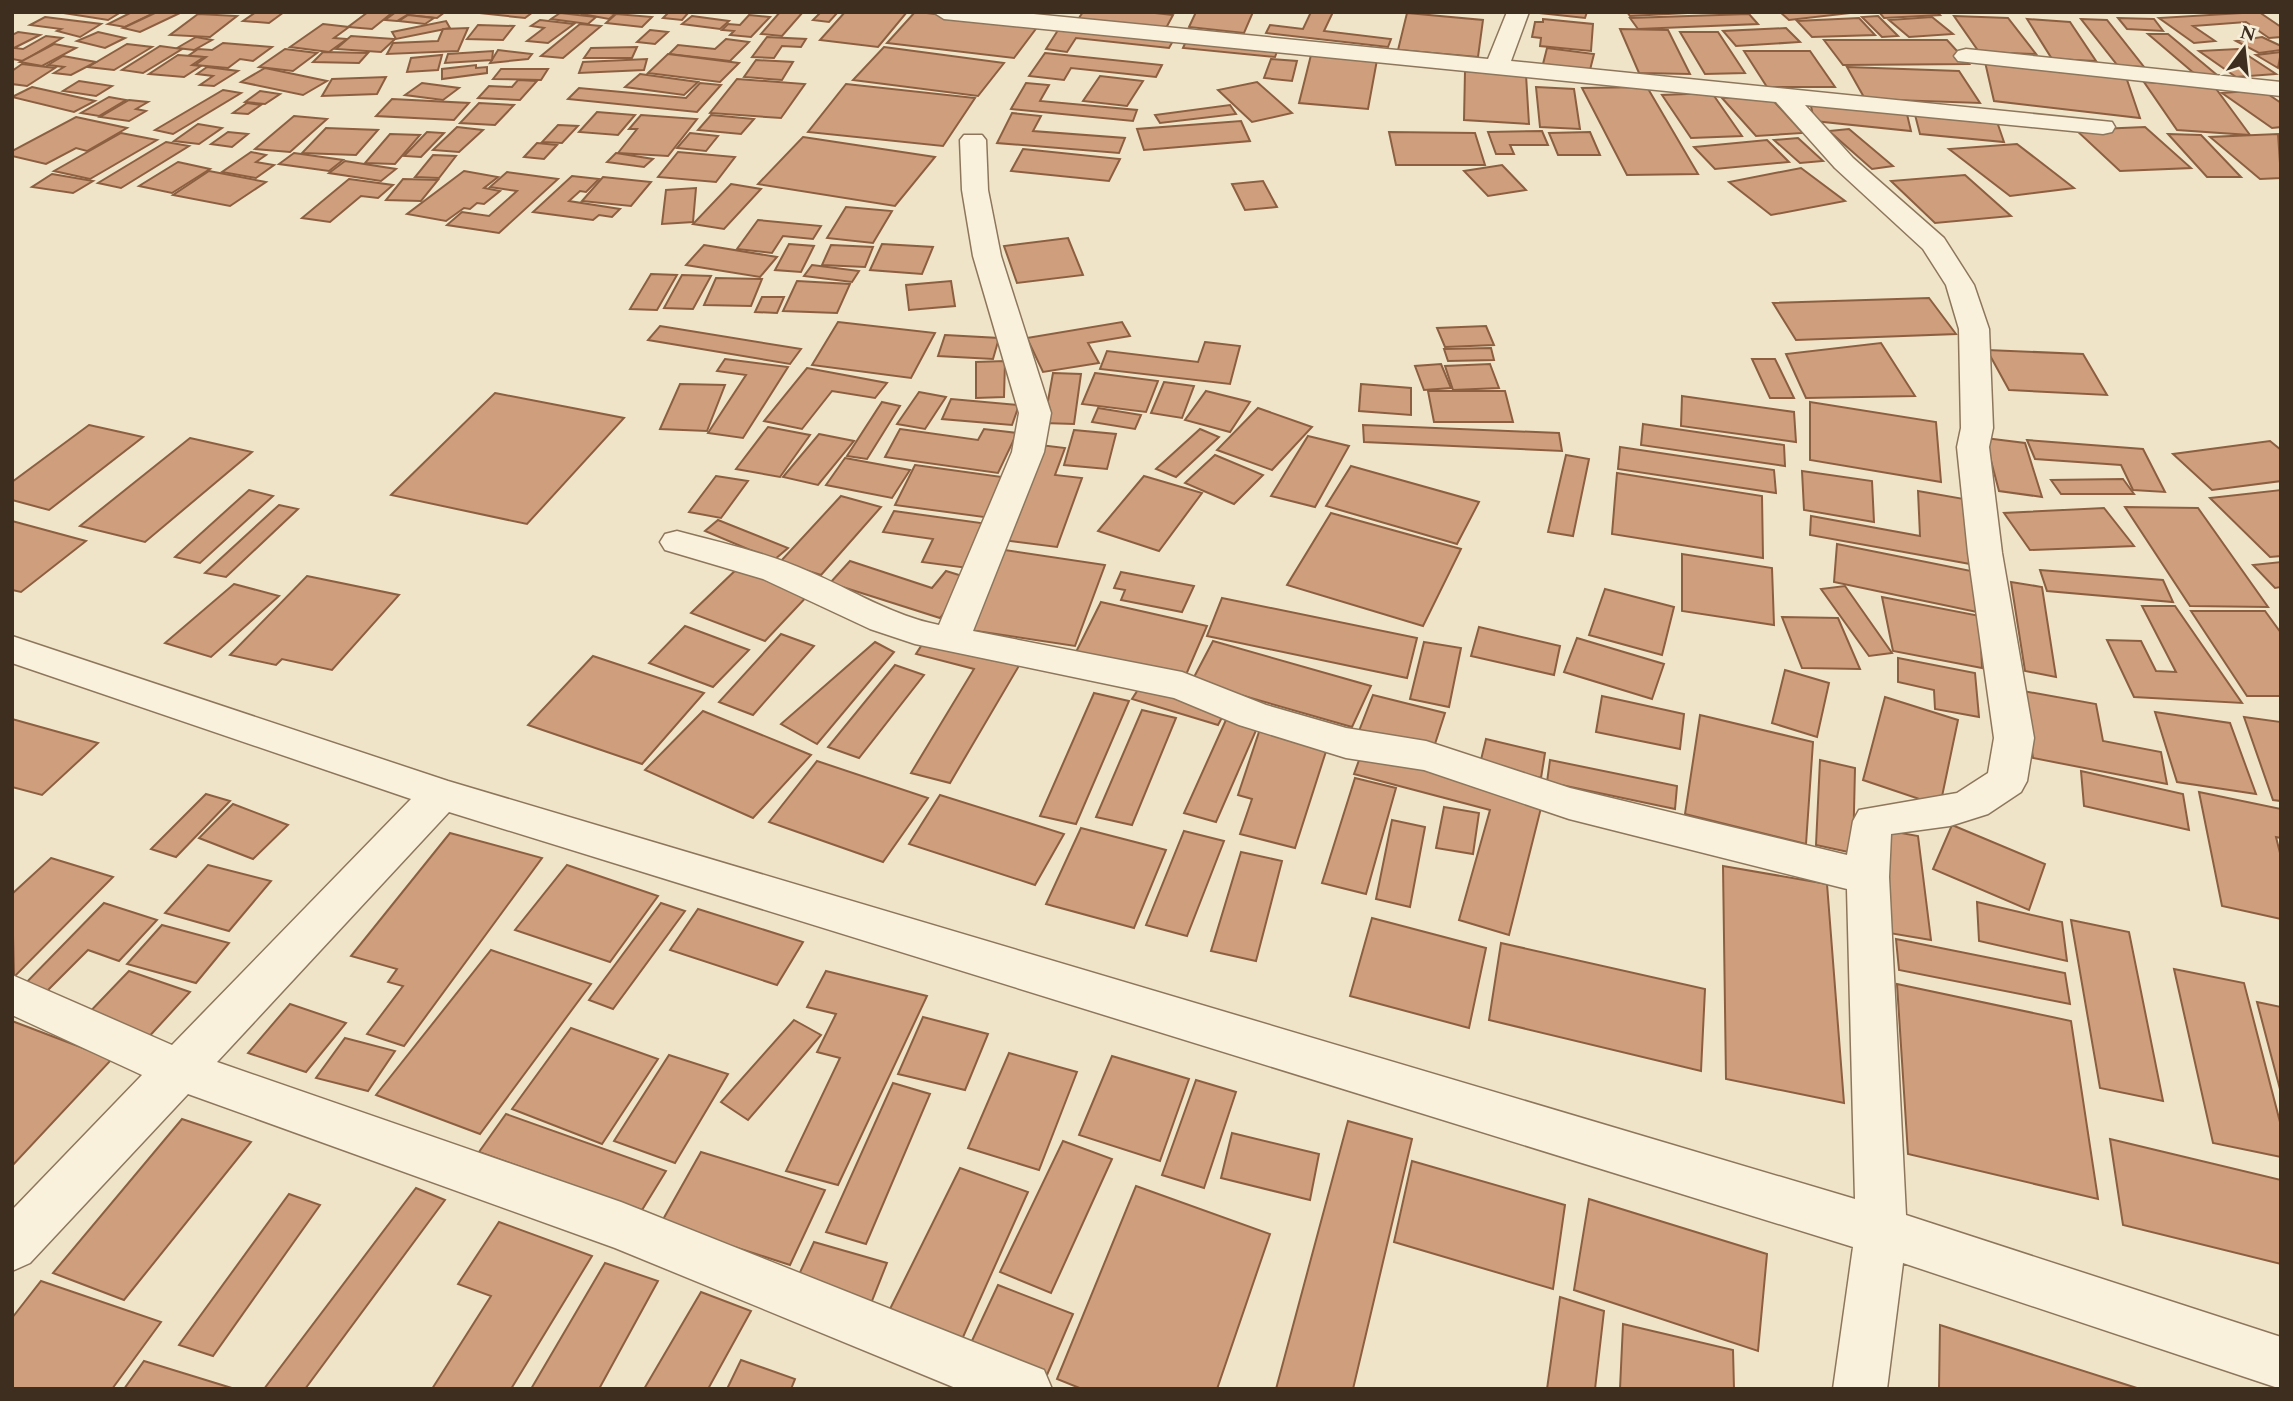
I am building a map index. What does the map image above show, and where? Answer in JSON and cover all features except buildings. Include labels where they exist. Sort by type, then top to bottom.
[{"type":"street","points":[[944,12],[2104,127]]},
{"type":"street","points":[[1497,67],[1518,12]]},
{"type":"street","points":[[1966,56],[2281,89]]},
{"type":"street","points":[[1783,95],[1844,163],[1934,244],[1960,285],[1974,329],[1977,428],[1973,447],[1985,553],[2014,737],[2007,781],[1975,803],[1934,814],[1907,814],[1874,821],[1868,845],[1881,1231],[1860,1389]]},
{"type":"street","points":[[951,640],[1028,452],[1035,413],[987,256],[975,190],[973,140]]},
{"type":"street","points":[[677,541],[775,571],[925,636],[1182,686],[1253,715],[1346,743],[1426,756],[1569,803],[1868,877]]},
{"type":"street","points":[[12,649],[441,794],[1881,1231],[2281,1364]]},
{"type":"street","points":[[12,1246],[177,1069],[441,794]]},
{"type":"street","points":[[12,994],[177,1069],[621,1226],[1025,1389]]}]
